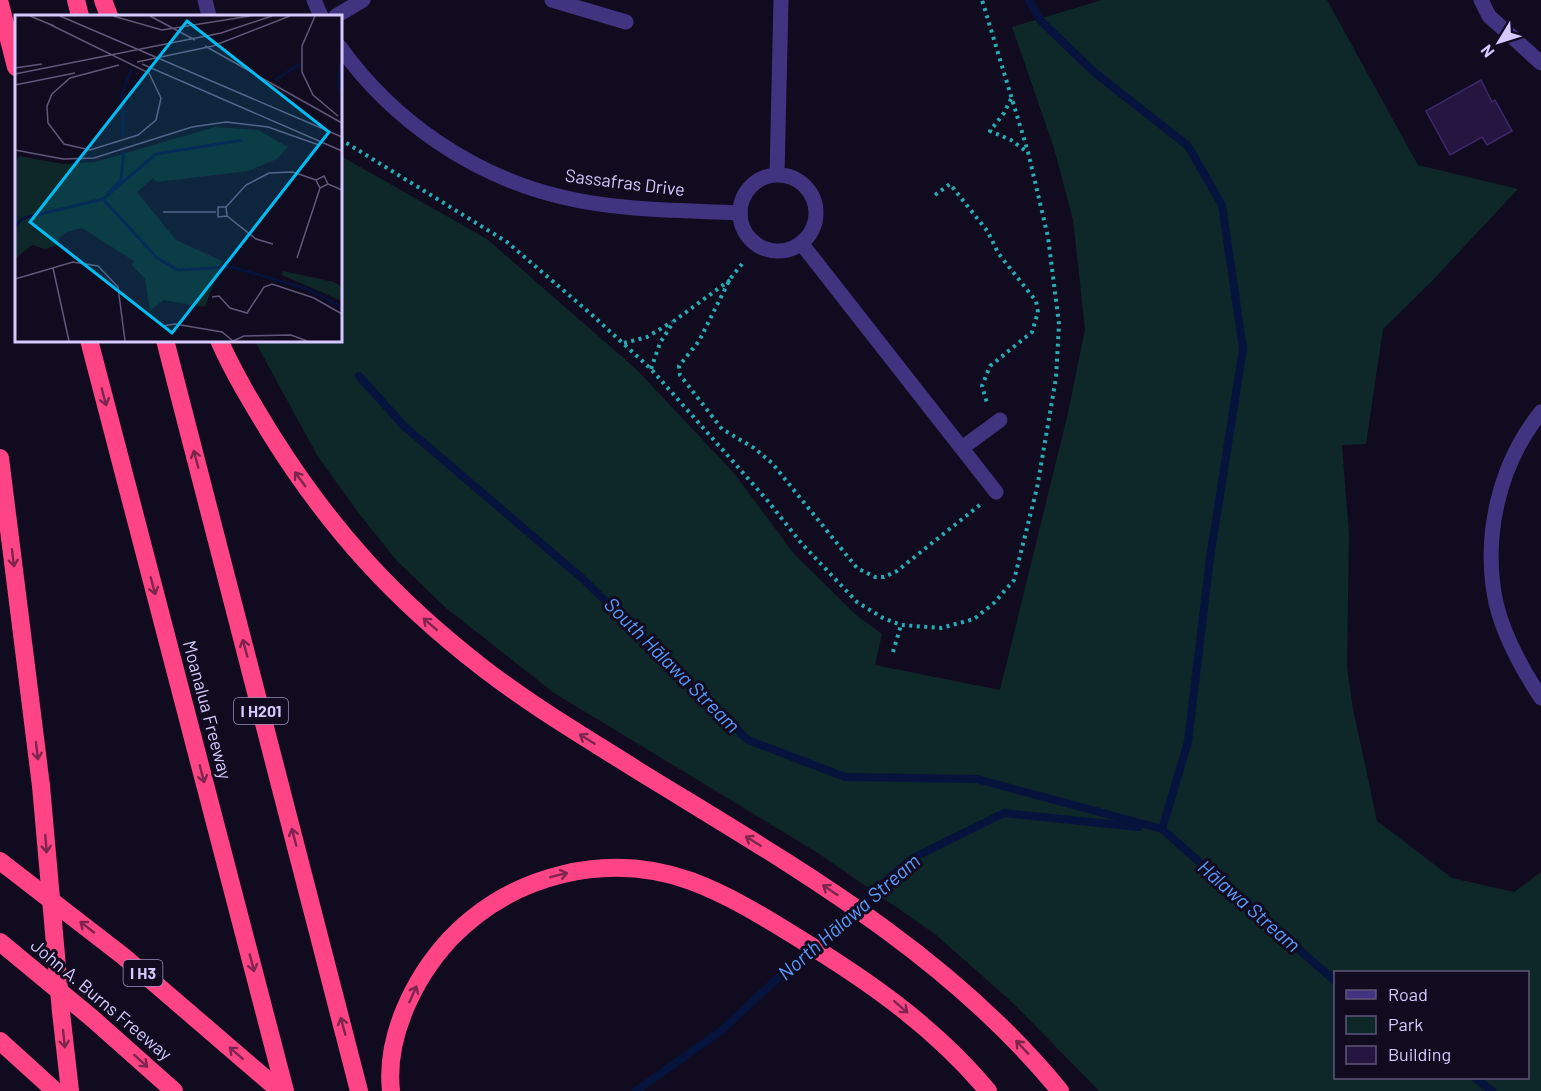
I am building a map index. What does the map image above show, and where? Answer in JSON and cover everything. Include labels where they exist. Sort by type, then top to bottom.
[{"type":"highway","points":[[76,0],[80,15]]},
{"type":"highway","points":[[102,0],[109,15]]},
{"type":"highway","points":[[0,4],[15,63]]},
{"type":"highway","name":"Moanalua Freeway","points":[[90,342],[285,1091]]},
{"type":"highway","name":"I H201","points":[[166,342],[358,1087]]},
{"type":"highway","points":[[220,342],[261,419],[297,475],[337,529],[378,576],[430,625],[484,669],[543,711],[803,872],[892,933],[955,983],[999,1023],[1060,1091]]},
{"type":"highway","points":[[0,458],[41,786],[70,1091]]},
{"type":"highway","name":"I H3","points":[[0,861],[123,956],[280,1091]]},
{"type":"highway","points":[[392,1091],[390,1079],[393,1048],[403,1016],[418,982],[439,951],[463,926],[521,889],[553,876],[585,869],[612,867],[665,874],[692,882],[759,914],[894,1000],[972,1071],[988,1091]]},
{"type":"highway","name":"John A. Burns Freeway","points":[[0,942],[93,1019],[174,1091]]},
{"type":"highway","points":[[0,1041],[55,1091]]},
{"type":"street","points":[[205,0],[209,15]]},
{"type":"street","points":[[314,0],[321,15]]},
{"type":"street","points":[[338,15],[363,0]]},
{"type":"street","points":[[552,0],[584,4],[626,22]]},
{"type":"street","points":[[777,174],[781,0]]},
{"type":"street","points":[[1481,0],[1489,16],[1541,63]]},
{"type":"street","name":"Sassafras Drive","points":[[342,50],[388,103],[418,130],[455,153],[520,183],[561,197],[590,202],[640,208],[740,213]]},
{"type":"street","points":[[777,174],[800,181],[808,189],[817,212],[810,235],[791,249],[779,251],[756,244],[747,236],[740,213],[741,201],[747,190],[765,176],[777,174]]},
{"type":"street","points":[[801,243],[996,492]]},
{"type":"street","points":[[1541,412],[1527,429],[1511,462],[1496,509],[1491,544],[1496,603],[1524,671],[1541,698]]},
{"type":"street","points":[[962,448],[1000,420]]},
{"type":"path","points":[[342,140],[507,242],[623,343],[651,369],[767,500],[832,578],[857,602],[883,618],[901,625],[941,628],[974,618],[994,603],[1014,580],[1037,488],[1056,378],[1059,324],[1048,237],[1028,152],[982,0]]},
{"type":"path","points":[[1012,97],[1004,113],[990,131],[1011,140],[1028,152]]},
{"type":"path","points":[[935,195],[950,184],[988,232],[998,253],[1036,301],[1038,312],[1032,332],[996,359],[982,386],[986,401],[1000,420]]},
{"type":"path","points":[[742,264],[730,279],[699,341],[679,366],[680,375],[722,429],[754,448],[772,463],[857,568],[875,577],[884,577],[897,571],[996,492]]},
{"type":"path","points":[[623,343],[647,337],[674,321],[730,279]]},
{"type":"path","points":[[651,369],[660,343],[674,321]]},
{"type":"path","points":[[893,652],[901,625]]},
{"type":"green space","points":[[1102,0],[1327,0],[1418,165],[1518,189],[1431,282],[1383,329],[1366,444],[1342,445],[1349,534],[1347,666],[1352,704],[1377,821],[1452,878],[1514,892],[1541,872],[1541,1091],[1099,1091],[1013,1003],[935,934],[818,853],[554,693],[446,608],[397,561],[357,511],[317,455],[256,342],[342,342],[342,157],[487,239],[636,369],[733,472],[795,555],[856,615],[882,634],[875,665],[1000,690],[1068,413],[1085,329],[1073,220],[1054,148],[1012,27]]},
{"type":"building","points":[[1481,80],[1492,102],[1495,100],[1512,131],[1487,145],[1482,137],[1450,155],[1426,111]]},
{"type":"waterway","points":[[1029,0],[1041,21],[1094,72],[1188,146],[1222,205],[1243,349],[1210,558],[1188,742],[1162,829]]},
{"type":"waterway","name":"South Hālawa Stream","points":[[359,376],[404,426],[583,579],[748,740],[845,777],[977,779],[1162,829],[1334,980]]},
{"type":"waterway","name":"North Hālawa Stream","points":[[636,1091],[722,1030],[826,933],[911,859],[1004,813],[1138,827]]},
{"type":"waterway","name":"Hālawa Stream","points":[[1476,1079],[1492,1091]]}]
